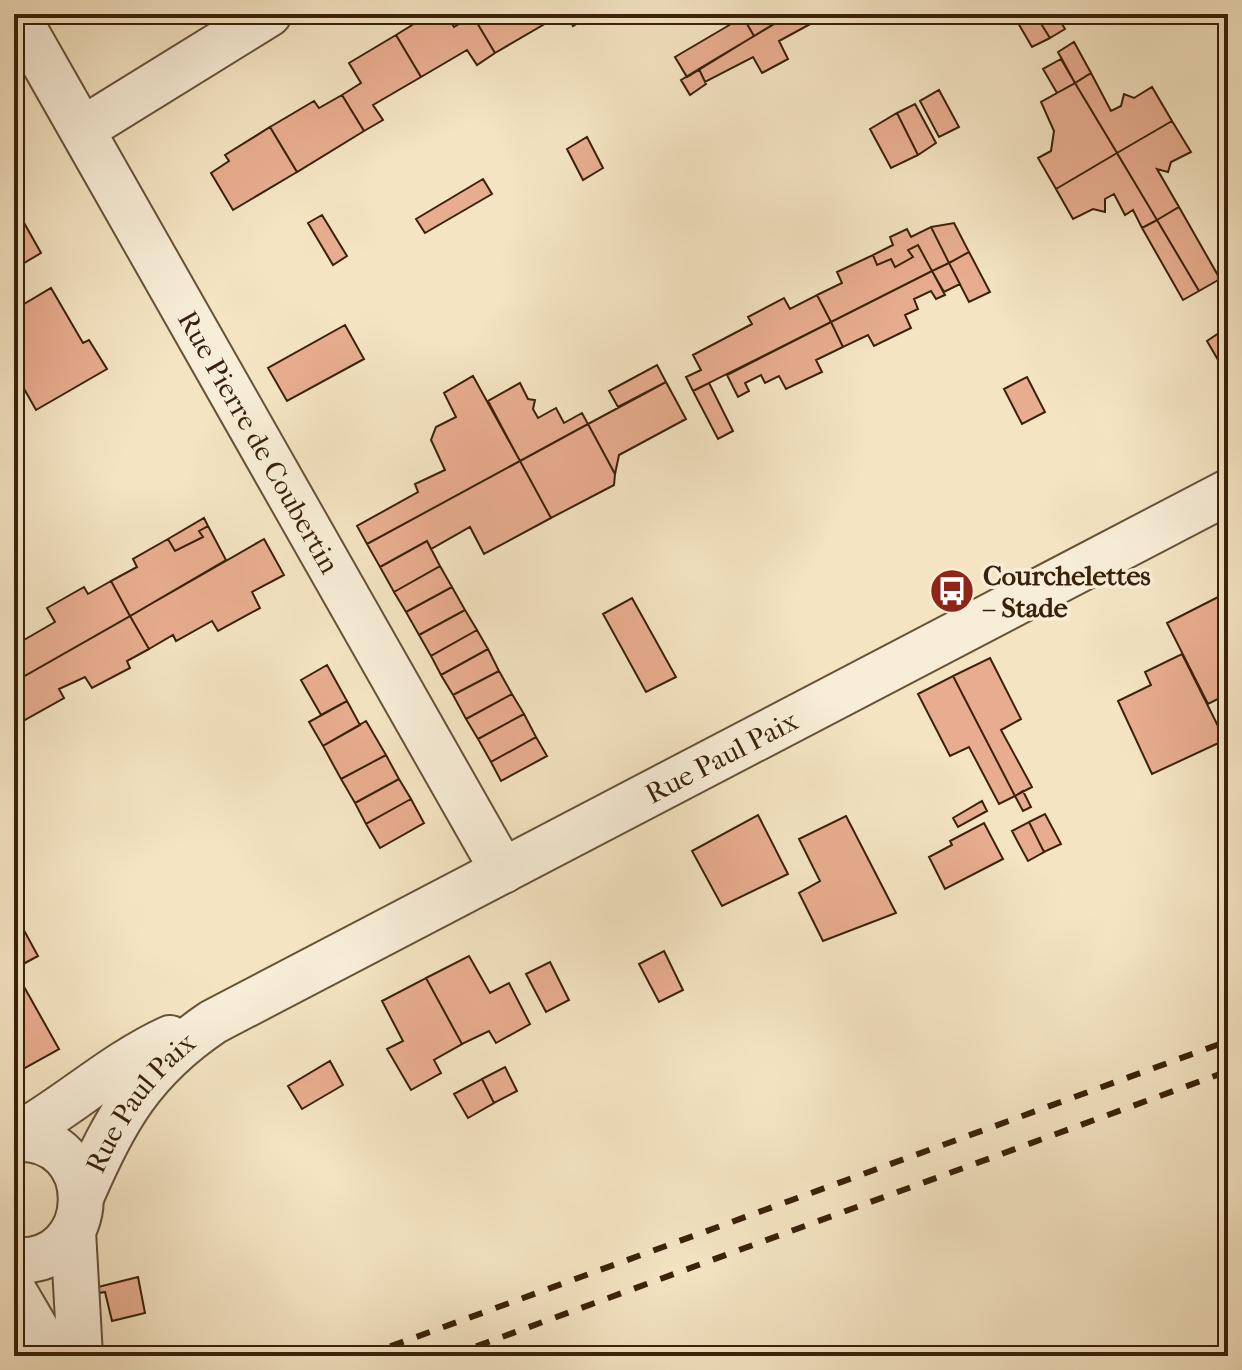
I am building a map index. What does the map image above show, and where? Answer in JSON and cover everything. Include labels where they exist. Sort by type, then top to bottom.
[{"type":"street","name":"Rue Pierre de Coubertin","points":[[16,14],[503,871]]},
{"type":"street","points":[[83,129],[269,14]]},
{"type":"street","name":"Rue Paul Paix","points":[[14,1138],[53,1115],[150,1047],[213,1022],[1228,492]]},
{"type":"street","name":"Rue Paul Paix","points":[[77,1213],[118,1120],[139,1090],[180,1044],[213,1022]]},
{"type":"street","points":[[14,1138],[36,1140],[58,1151],[75,1170],[80,1356]]},
{"type":"street","points":[[14,1260],[44,1255],[65,1241],[77,1213]]},
{"type":"street","points":[[14,1291],[52,1356]]},
{"type":"building","points":[[430,14],[446,14],[454,27],[473,16],[495,53],[477,65],[467,50],[421,77],[396,35]]},
{"type":"building","points":[[566,14],[592,14],[573,26]]},
{"type":"building","points":[[748,14],[790,14],[754,36],[743,17]]},
{"type":"building","points":[[791,14],[810,14],[814,22],[779,41],[788,59],[762,73],[753,57],[705,82],[699,69]]},
{"type":"building","points":[[1035,14],[1050,38],[1032,47],[1014,16]]},
{"type":"building","points":[[1035,14],[1056,14],[1065,29],[1050,38]]},
{"type":"building","points":[[560,15],[495,53],[473,16]]},
{"type":"building","points":[[743,17],[754,36],[687,77],[675,57]]},
{"type":"building","points":[[396,35],[421,77],[373,105],[383,120],[364,131],[342,95],[361,83],[349,63]]},
{"type":"building","points":[[1074,42],[1091,73],[1075,83],[1058,52]]},
{"type":"building","points":[[1061,59],[1075,83],[1057,93],[1043,69]]},
{"type":"building","points":[[699,69],[706,84],[690,95],[681,80]]},
{"type":"building","points":[[1091,73],[1111,111],[1121,106],[1124,94],[1134,98],[1152,87],[1172,121],[1117,153],[1075,83]]},
{"type":"building","points":[[1075,83],[1117,153],[1056,189],[1038,158],[1051,151],[1054,131],[1041,102]]},
{"type":"building","points":[[939,90],[959,127],[939,137],[920,101]]},
{"type":"building","points":[[342,95],[364,131],[297,172],[270,127],[314,101],[319,108]]},
{"type":"building","points":[[915,104],[936,143],[918,155],[897,113]]},
{"type":"building","points":[[897,113],[918,155],[891,168],[870,129]]},
{"type":"building","points":[[1172,121],[1191,152],[1171,162],[1168,172],[1157,169],[1179,207],[1157,220],[1117,153]]},
{"type":"building","points":[[270,127],[297,172],[233,210],[211,173],[229,161],[225,155]]},
{"type":"building","points":[[587,137],[603,168],[583,180],[567,149]]},
{"type":"building","points":[[1117,153],[1157,220],[1142,228],[1133,210],[1125,215],[1114,194],[1105,199],[1105,212],[1093,209],[1073,219],[1056,189]]},
{"type":"building","points":[[483,179],[492,194],[425,233],[416,219]]},
{"type":"building","points":[[14,205],[41,253],[14,269]]},
{"type":"building","points":[[1179,207],[1220,279],[1199,291],[1157,220]]},
{"type":"building","points":[[322,215],[347,256],[333,265],[308,223]]},
{"type":"building","points":[[1157,220],[1199,291],[1183,300],[1142,228]]},
{"type":"building","points":[[954,223],[969,252],[949,263],[931,227]]},
{"type":"building","points":[[931,227],[949,263],[932,271],[918,245],[908,250],[913,257],[895,267],[891,259],[877,265],[873,255],[893,245],[890,237],[907,229],[911,237]]},
{"type":"building","points":[[918,245],[932,271],[831,322],[817,295],[842,283],[837,272],[873,255],[877,265],[891,259],[895,267],[913,257],[908,250]]},
{"type":"building","points":[[969,252],[990,292],[969,302],[949,263]]},
{"type":"building","points":[[949,263],[960,284],[944,292],[932,271]]},
{"type":"building","points":[[932,271],[945,295],[936,299],[931,291],[914,299],[918,309],[905,315],[911,328],[874,346],[868,335],[843,347],[831,322]]},
{"type":"building","points":[[51,288],[83,343],[89,340],[107,369],[36,410],[14,371],[14,310]]},
{"type":"building","points":[[817,295],[831,322],[693,391],[686,377],[701,370],[693,355],[752,324],[748,317],[784,298],[790,309]]},
{"type":"building","points":[[831,322],[843,347],[816,360],[822,372],[786,389],[779,376],[765,383],[761,375],[745,383],[749,391],[738,397],[727,375]]},
{"type":"building","points":[[345,325],[364,359],[287,401],[268,368]]},
{"type":"building","points":[[1222,331],[1228,341],[1228,377],[1207,341]]},
{"type":"building","points":[[657,365],[666,382],[618,407],[609,391]]},
{"type":"building","points":[[473,376],[520,461],[367,544],[357,526],[418,492],[415,484],[445,470],[431,440],[436,427],[456,417],[444,393]]},
{"type":"building","points":[[1027,377],[1045,412],[1022,424],[1004,389]]},
{"type":"building","points":[[666,382],[686,419],[619,455],[615,474],[588,424]]},
{"type":"building","points":[[520,383],[528,399],[535,400],[533,409],[538,418],[556,408],[564,423],[582,413],[588,424],[520,461],[488,401]]},
{"type":"building","points":[[709,383],[733,431],[718,439],[693,391]]},
{"type":"building","points":[[588,424],[615,474],[614,485],[551,518],[520,461]]},
{"type":"building","points":[[520,461],[551,518],[484,554],[470,527],[431,549],[427,541],[380,567],[367,544]]},
{"type":"building","points":[[204,518],[208,526],[199,531],[203,537],[175,551],[168,539]]},
{"type":"building","points":[[208,526],[226,560],[130,616],[111,581],[137,567],[133,559],[168,539],[175,551],[203,537],[199,531]]},
{"type":"building","points":[[264,539],[284,575],[252,592],[260,608],[218,631],[212,621],[176,641],[173,635],[149,649],[130,616]]},
{"type":"building","points":[[427,541],[440,566],[394,592],[380,567]]},
{"type":"building","points":[[440,566],[452,587],[406,612],[394,592]]},
{"type":"building","points":[[111,581],[130,616],[14,682],[14,639],[17,644],[55,622],[47,608],[84,587],[88,594]]},
{"type":"building","points":[[452,587],[465,610],[419,635],[406,612]]},
{"type":"building","points":[[1228,592],[1228,694],[1208,704],[1167,623]]},
{"type":"building","points":[[632,598],[676,677],[646,692],[603,614]]},
{"type":"building","points":[[465,610],[477,630],[431,656],[419,635]]},
{"type":"building","points":[[130,616],[149,649],[127,661],[130,668],[92,688],[85,677],[59,689],[64,698],[14,726],[14,682]]},
{"type":"building","points":[[477,630],[488,649],[441,675],[431,656]]},
{"type":"building","points":[[488,649],[499,671],[453,695],[441,675]]},
{"type":"building","points":[[1182,654],[1225,740],[1152,774],[1118,701],[1151,685],[1145,672]]},
{"type":"building","points":[[990,658],[1021,719],[1001,730],[1032,787],[1015,796],[953,676]]},
{"type":"building","points":[[327,665],[347,701],[321,715],[301,680]]},
{"type":"building","points":[[499,671],[512,694],[466,719],[453,695]]},
{"type":"building","points":[[953,676],[1015,796],[999,804],[969,747],[950,756],[918,694]]},
{"type":"building","points":[[512,694],[524,714],[478,739],[466,719]]},
{"type":"building","points":[[347,701],[360,725],[323,746],[309,722]]},
{"type":"building","points":[[524,714],[536,737],[491,762],[478,739]]},
{"type":"building","points":[[366,721],[386,755],[341,779],[323,746]]},
{"type":"building","points":[[536,737],[547,756],[501,781],[491,762]]},
{"type":"building","points":[[386,755],[399,779],[355,803],[341,779]]},
{"type":"building","points":[[399,779],[411,799],[366,824],[355,803]]},
{"type":"building","points":[[1023,791],[1031,807],[1023,811],[1015,796]]},
{"type":"building","points":[[411,799],[424,823],[380,848],[366,824]]},
{"type":"building","points":[[982,801],[987,811],[958,827],[953,818]]},
{"type":"building","points":[[1045,814],[1061,844],[1044,852],[1029,822]]},
{"type":"building","points":[[758,815],[788,874],[722,906],[692,851]]},
{"type":"building","points":[[846,816],[896,913],[823,941],[799,893],[820,881],[799,839]]},
{"type":"building","points":[[1029,822],[1044,852],[1028,861],[1012,831]]},
{"type":"building","points":[[984,823],[1003,859],[945,889],[929,857],[952,845],[950,841]]},
{"type":"building","points":[[14,912],[38,956],[14,969]]},
{"type":"building","points":[[664,951],[683,990],[659,1002],[639,964]]},
{"type":"building","points":[[469,956],[490,993],[509,983],[530,1024],[496,1043],[489,1031],[462,1044],[426,978]]},
{"type":"building","points":[[550,962],[569,1000],[546,1012],[526,974]]},
{"type":"building","points":[[14,969],[59,1049],[14,1074]]},
{"type":"building","points":[[426,978],[462,1044],[434,1060],[441,1073],[411,1090],[387,1049],[403,1041],[382,1001]]},
{"type":"building","points":[[330,1061],[343,1085],[302,1109],[288,1086]]},
{"type":"building","points":[[505,1067],[517,1091],[494,1103],[482,1079]]},
{"type":"building","points":[[482,1079],[494,1103],[468,1118],[454,1094]]},
{"type":"building","points":[[138,1277],[145,1313],[112,1321],[105,1292],[99,1293],[98,1287]]},
{"type":"railway","points":[[364,1356],[1228,1041]]},
{"type":"railway","points":[[450,1356],[1228,1071]]},
{"type":"place","name":"Courchelettes – Stade","points":[[952,591]]}]
